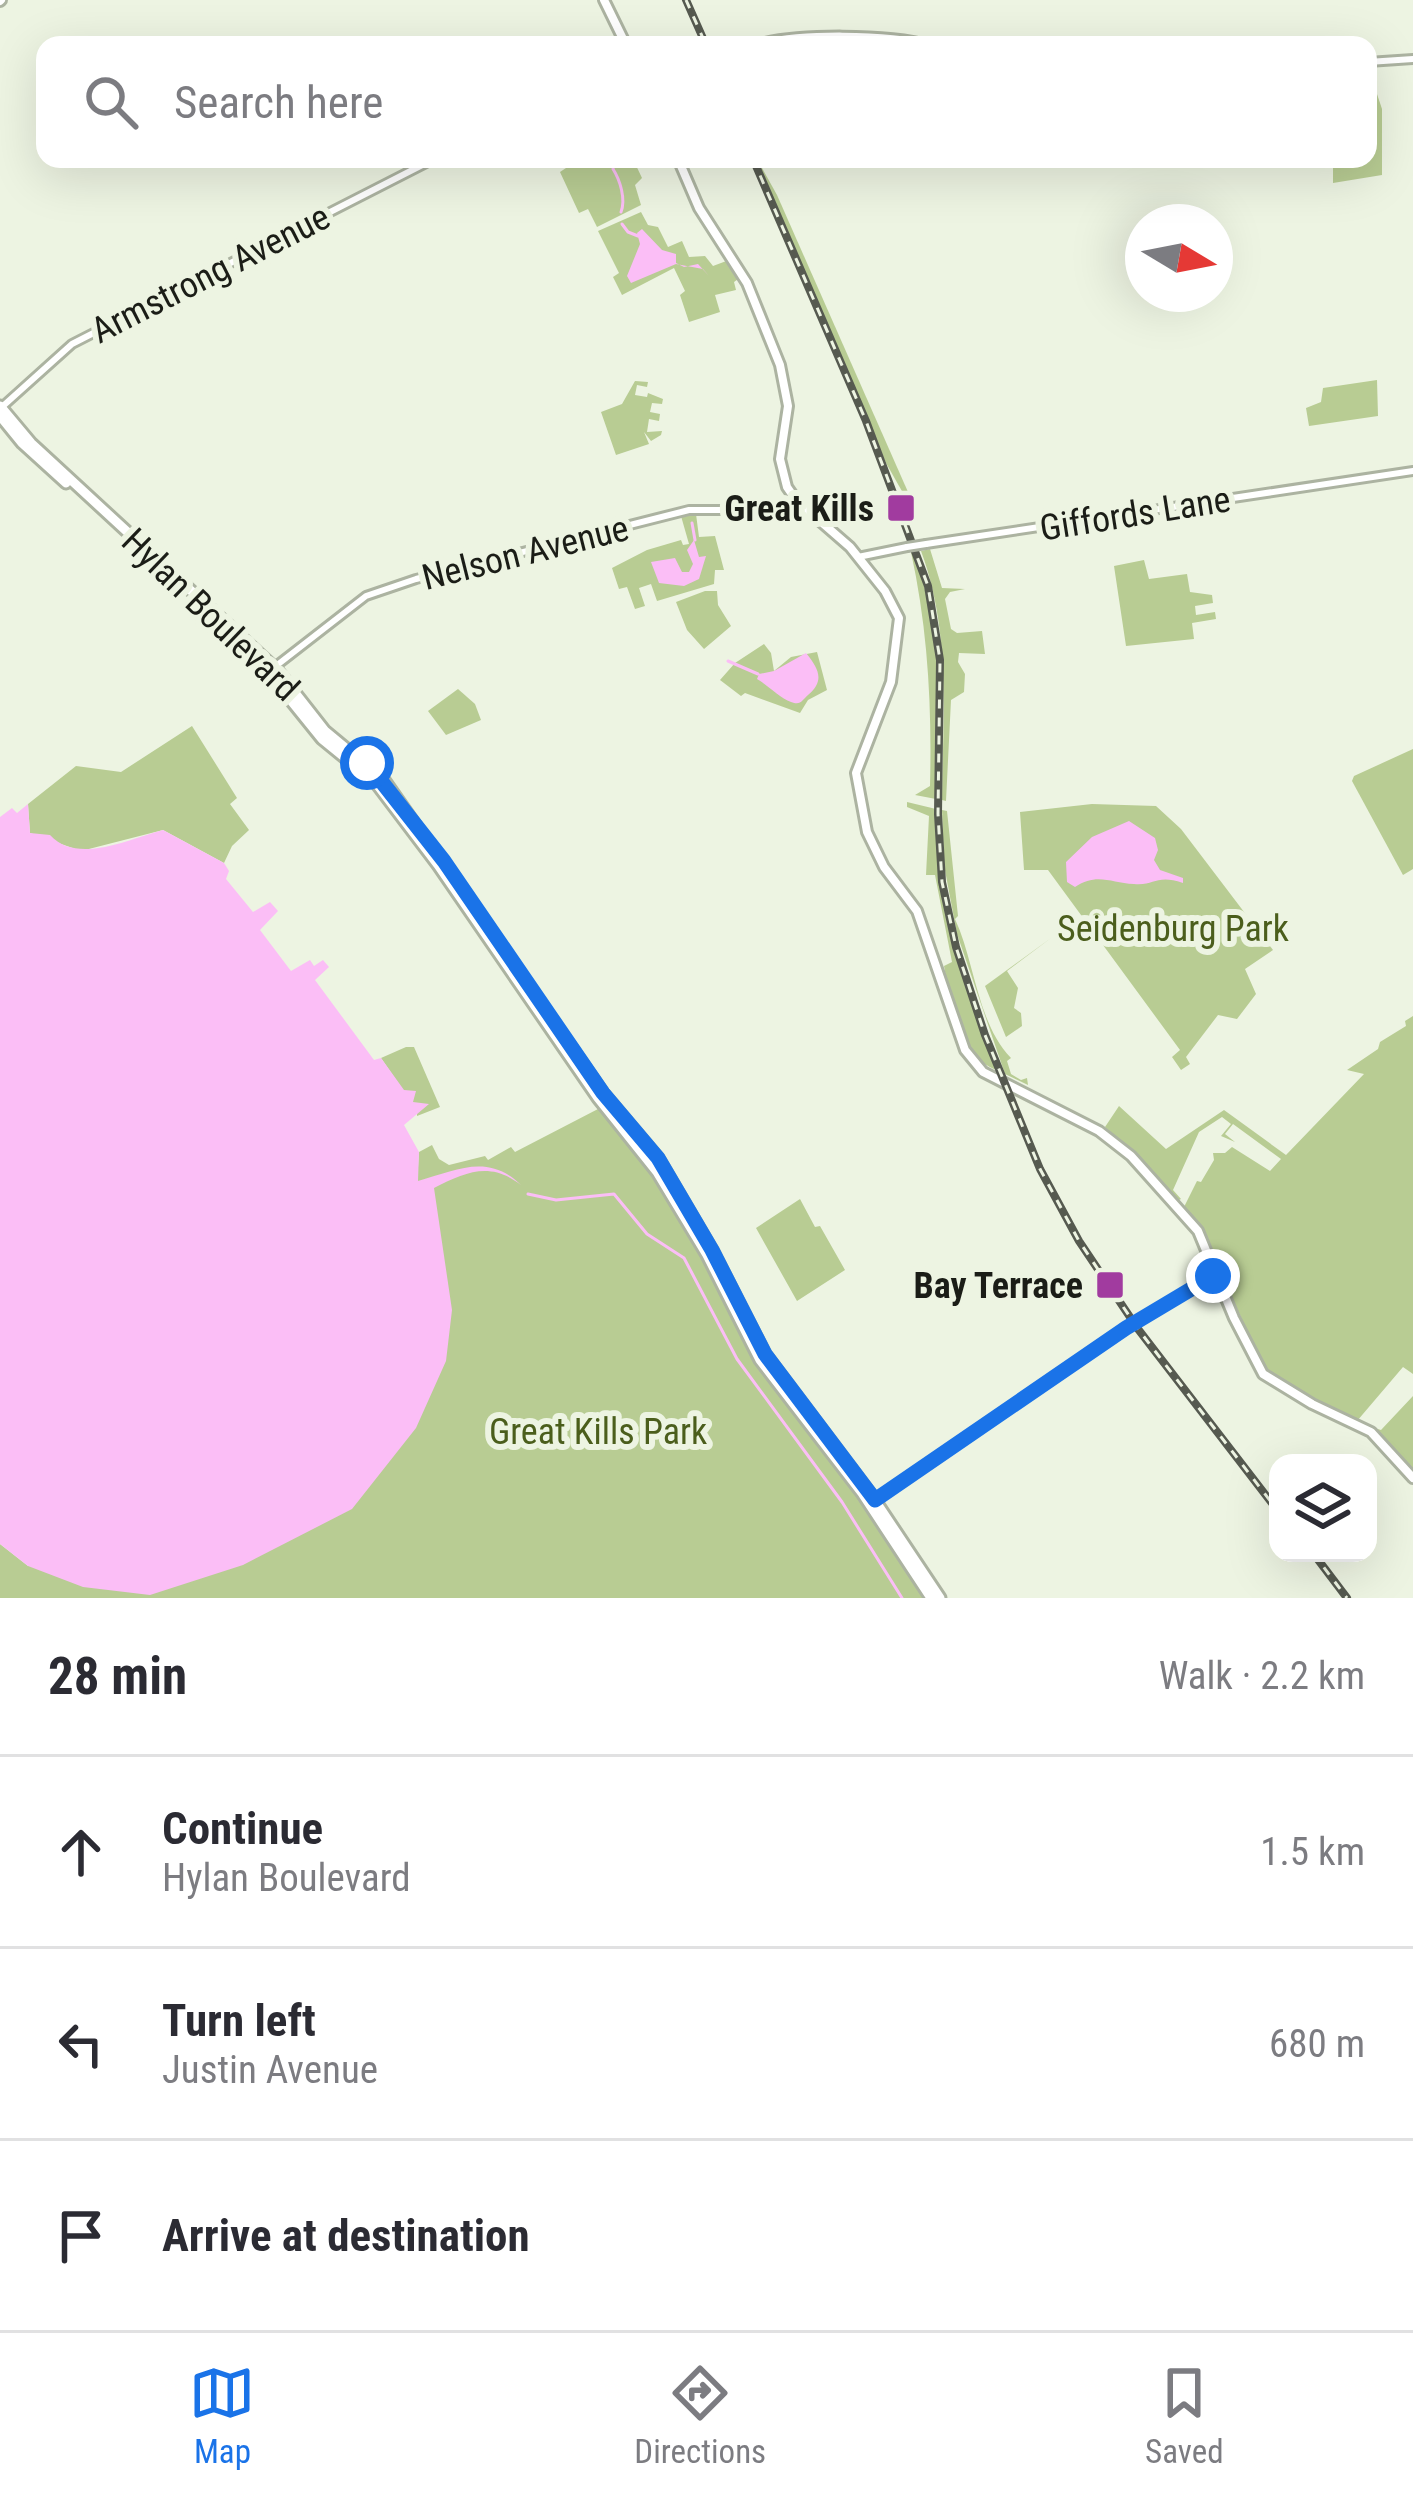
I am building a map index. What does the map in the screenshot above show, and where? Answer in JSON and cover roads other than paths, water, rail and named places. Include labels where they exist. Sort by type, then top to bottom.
[{"type":"main road","points":[[604,0],[622,36]]},
{"type":"main road","points":[[682,168],[704,217],[744,278],[780,365],[788,406],[780,467],[791,494],[858,557],[889,596],[900,629],[891,682],[856,766],[867,832],[884,867],[917,911],[965,1050],[983,1072],[1042,1099],[1124,1149],[1192,1224],[1263,1374],[1312,1405],[1377,1436],[1413,1478]]},
{"type":"main road","name":"Hylan Boulevard","points":[[0,410],[272,669],[325,731],[384,779],[603,1093],[658,1158],[765,1354],[936,1598]]},
{"type":"main road","points":[[779,511],[790,505],[791,494]]},
{"type":"street","points":[[1377,61],[1413,59]]},
{"type":"street","name":"Armstrong Avenue","points":[[0,410],[73,344],[416,168]]},
{"type":"street","name":"Giffords Lane","points":[[858,557],[1413,471]]},
{"type":"street","name":"Nelson Avenue","points":[[272,669],[367,596],[416,579],[689,510],[808,510]]},
{"type":"street","points":[[872,1502],[1126,1328],[1217,1274]]},
{"type":"waterway","points":[[613,168],[623,196],[621,212]]},
{"type":"waterway","points":[[622,224],[638,236]]},
{"type":"waterway","points":[[692,523],[695,540]]},
{"type":"waterway","points":[[728,661],[758,674]]},
{"type":"waterway","points":[[528,1194],[556,1200],[614,1194],[647,1234],[684,1258],[737,1359],[842,1502],[902,1598]]},
{"type":"railway","points":[[686,0],[702,36]]},
{"type":"railway","points":[[757,168],[866,421],[928,586],[940,660],[942,882],[956,947],[985,1035],[1040,1169],[1079,1241],[1138,1329],[1269,1499]]},
{"type":"railway","points":[[1320,1562],[1347,1598]]},
{"type":"place","name":"Great Kills","points":[[901,508]]},
{"type":"place","name":"Bay Terrace","points":[[1110,1285]]},
{"type":"park label","name":"Seidenburg Park","points":[[1173,928]]},
{"type":"park label","name":"Great Kills Park","points":[[598,1431]]}]
